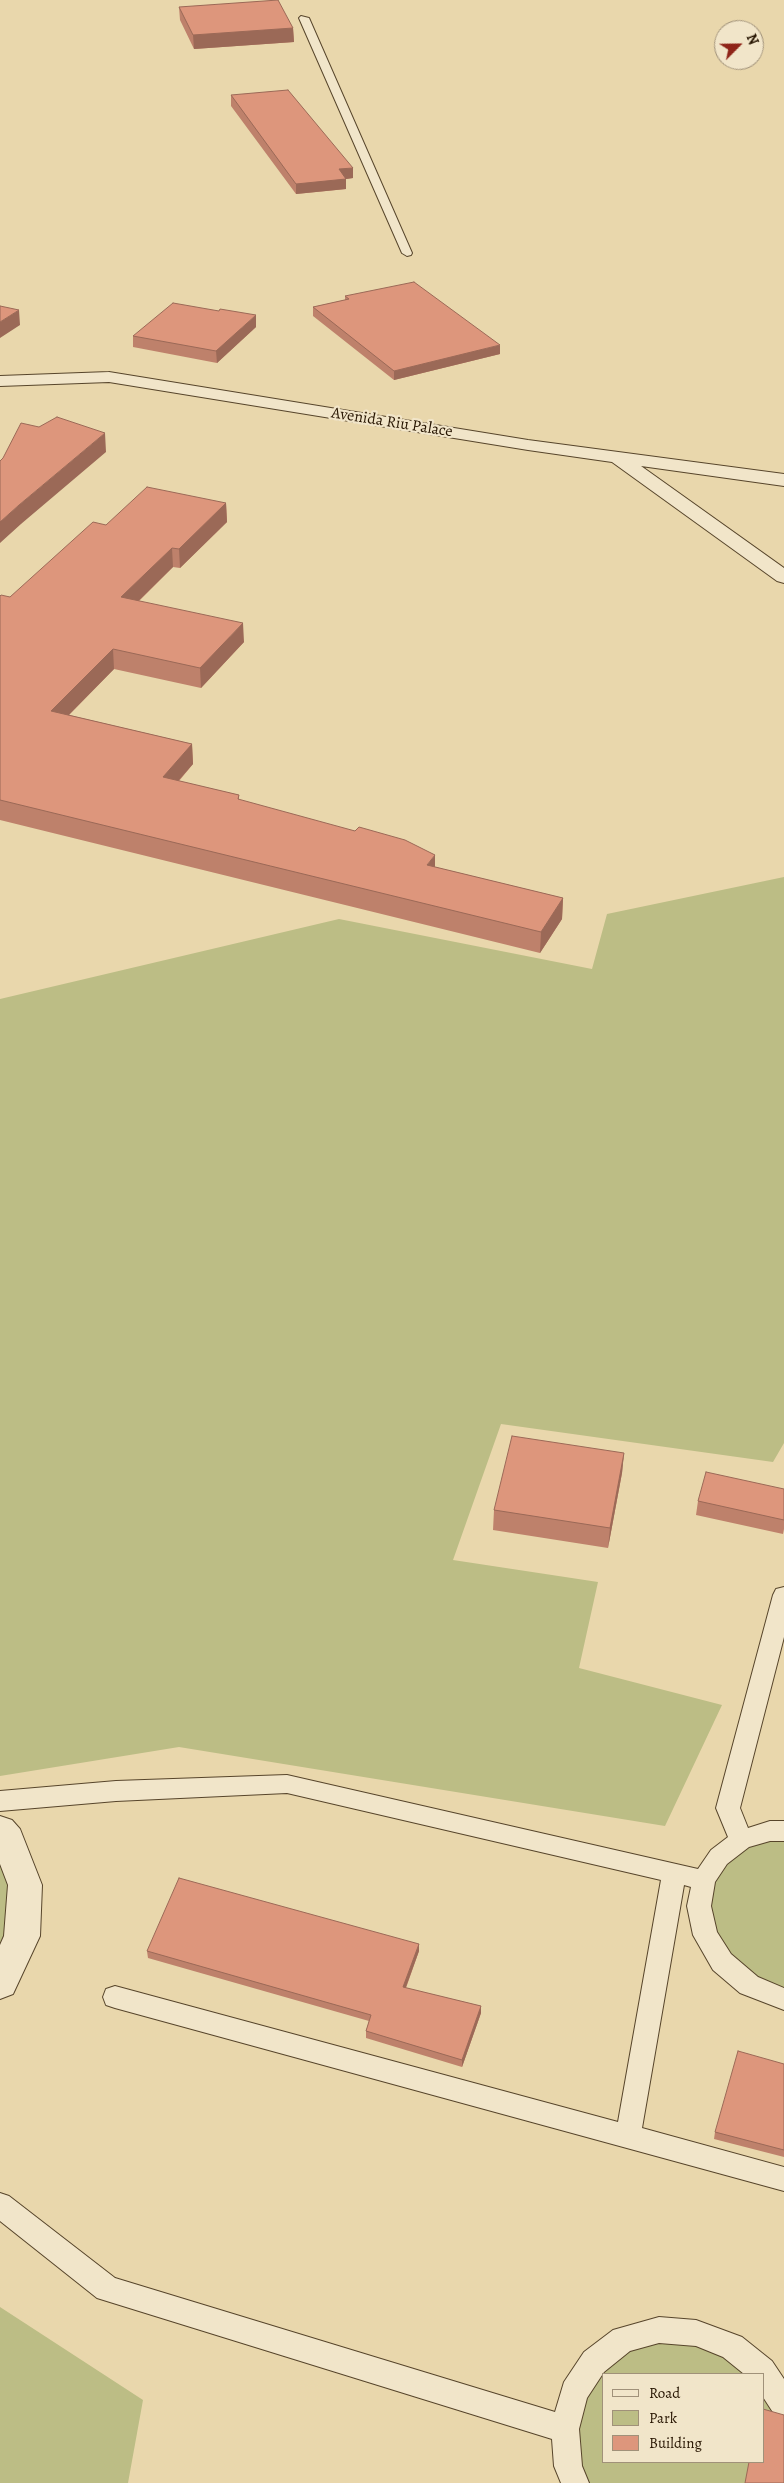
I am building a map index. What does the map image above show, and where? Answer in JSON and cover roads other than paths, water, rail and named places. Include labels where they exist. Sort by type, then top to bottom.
[{"type":"street","name":"Avenida Riu Palace","points":[[0,381],[108,377],[386,422],[784,480]]},
{"type":"street","points":[[616,457],[784,577]]},
{"type":"street","points":[[0,1830],[8,1839],[25,1885],[22,1936],[0,1983]]},
{"type":"lane","points":[[304,18],[407,253]]},
{"type":"lane","points":[[742,1840],[728,1808],[784,1595]]},
{"type":"lane","points":[[0,1801],[116,1791],[287,1784],[704,1880]]},
{"type":"lane","points":[[784,1831],[770,1831],[742,1840],[719,1857],[704,1880],[699,1906],[705,1935],[722,1962],[749,1985],[784,1999]]},
{"type":"lane","points":[[628,2136],[674,1872]]},
{"type":"lane","points":[[115,1997],[784,2179]]},
{"type":"lane","points":[[0,2205],[107,2289],[565,2428]]},
{"type":"lane","points":[[575,2483],[568,2466],[565,2428],[574,2392],[594,2362],[623,2340],[659,2330],[696,2333],[732,2347],[764,2373]]},
{"type":"lane","points":[[764,2373],[784,2404]]}]
